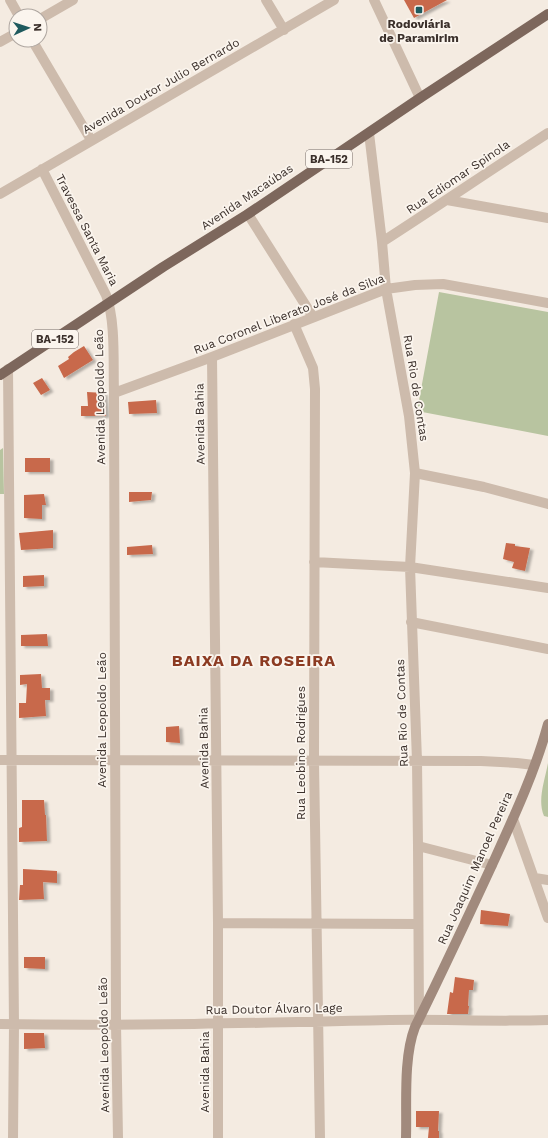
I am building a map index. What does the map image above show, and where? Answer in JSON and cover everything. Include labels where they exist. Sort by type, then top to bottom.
[{"type":"main road","name":"Avenida Macaúbas","points":[[4,372],[248,214],[548,14]]},
{"type":"street","points":[[48,14],[73,0]]},
{"type":"street","points":[[266,0],[284,30]]},
{"type":"street","name":"Avenida Doutor Julio Bernardo","points":[[0,194],[334,0]]},
{"type":"street","points":[[374,0],[420,98]]},
{"type":"street","points":[[37,48],[91,140]]},
{"type":"street","name":"Rua Rio de Contas","points":[[369,133],[386,289],[407,402],[415,473],[410,566],[417,761],[419,1020],[410,1041],[408,1052],[406,1138]]},
{"type":"street","name":"Rua Ediomar Spinola","points":[[382,242],[548,133]]},
{"type":"street","name":"Travessa Santa Maria","points":[[42,169],[102,286],[109,303]]},
{"type":"street","points":[[448,200],[548,218]]},
{"type":"street","points":[[248,214],[313,317]]},
{"type":"street","name":"Rua Coronel Liberato José da Silva","points":[[114,393],[212,357],[386,289],[415,285],[443,284],[548,303]]},
{"type":"street","name":"Avenida Leopoldo Leão","points":[[109,303],[112,324],[114,393],[116,1024],[118,1138]]},
{"type":"street","name":"Rua Leobino Rodrigues","points":[[294,324],[313,368],[315,383],[314,762],[320,1138]]},
{"type":"street","name":"Avenida Bahia","points":[[212,357],[217,761],[218,1138]]},
{"type":"street","points":[[4,372],[12,760],[14,1024],[13,1138]]},
{"type":"street","points":[[415,473],[548,504]]},
{"type":"street","points":[[314,562],[410,566],[548,588]]},
{"type":"street","points":[[411,622],[548,649]]},
{"type":"street","name":"Rua Joaquim Manoel Pereira","points":[[419,1020],[513,819],[542,746],[548,724]]},
{"type":"street","points":[[0,760],[314,762],[417,761],[489,762],[534,765]]},
{"type":"street","points":[[513,819],[548,918]]},
{"type":"street","points":[[418,846],[492,864]]},
{"type":"street","points":[[534,878],[548,880]]},
{"type":"street","points":[[218,923],[418,924]]},
{"type":"street","name":"Rua Doutor Álvaro Lage","points":[[0,1024],[548,1020]]},
{"type":"green space","points":[[439,292],[548,312],[548,436],[417,411]]},
{"type":"green space","points":[[3,448],[4,494],[0,494],[0,450]]},
{"type":"green space","points":[[548,763],[548,817],[544,816],[541,797]]},
{"type":"building","name":"Rodoviária de Paramirim","points":[[404,0],[447,0],[414,18]]},
{"type":"building","points":[[84,346],[93,360],[64,378],[58,366],[69,359],[68,357],[74,352]]},
{"type":"building","points":[[42,378],[50,390],[41,395],[33,383]]},
{"type":"building","points":[[87,392],[104,393],[106,416],[81,416],[81,406],[88,406]]},
{"type":"building","points":[[156,400],[157,413],[129,414],[128,402]]},
{"type":"building","points":[[25,458],[50,458],[50,472],[25,472]]},
{"type":"building","points":[[129,492],[152,492],[151,500],[129,502]]},
{"type":"building","points":[[44,494],[46,505],[42,505],[42,519],[24,518],[24,495]]},
{"type":"building","points":[[53,530],[53,548],[21,550],[19,533]]},
{"type":"building","points":[[506,543],[530,548],[525,571],[512,568],[514,562],[503,559]]},
{"type":"building","points":[[152,545],[153,554],[127,555],[127,547]]},
{"type":"building","points":[[44,575],[44,586],[23,587],[23,576]]},
{"type":"building","points":[[47,634],[48,646],[21,646],[21,635]]},
{"type":"building","points":[[41,674],[42,688],[50,688],[50,700],[45,700],[46,716],[19,718],[19,703],[26,703],[27,684],[20,685],[20,675]]},
{"type":"building","points":[[179,726],[180,743],[166,742],[166,727]]},
{"type":"building","points":[[22,800],[44,800],[47,841],[19,842],[19,828],[22,827]]},
{"type":"building","points":[[23,869],[57,871],[57,883],[43,882],[44,899],[19,900],[20,885],[23,885]]},
{"type":"building","points":[[481,910],[510,914],[508,926],[480,924]]},
{"type":"building","points":[[24,957],[45,957],[45,969],[24,968]]},
{"type":"building","points":[[455,977],[474,980],[473,990],[469,990],[468,1014],[447,1014],[450,992],[453,993]]},
{"type":"building","points":[[24,1033],[44,1033],[45,1048],[24,1049]]},
{"type":"building","points":[[416,1111],[439,1111],[439,1138],[428,1138],[429,1127],[416,1127]]},
{"type":"place","name":"Rodoviária de Paramirim","points":[[419,10]]},
{"type":"district","name":"BAIXA DA ROSEIRA","points":[[254,660]]}]
